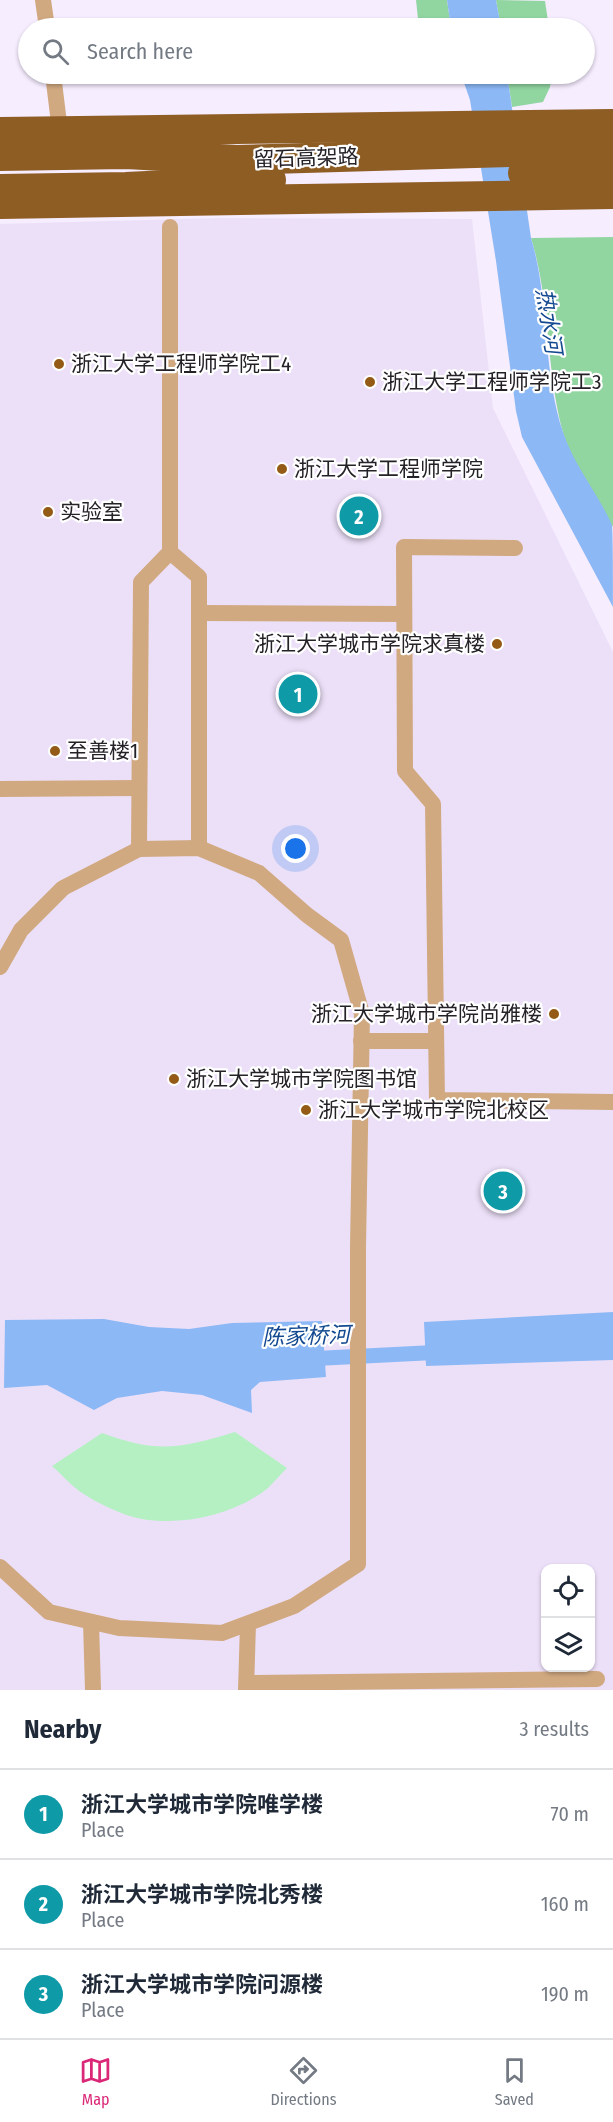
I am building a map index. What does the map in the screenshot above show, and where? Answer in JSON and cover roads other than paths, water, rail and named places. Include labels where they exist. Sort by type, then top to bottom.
[{"type":"highway","name":"留石高架路","points":[[0,132],[613,124]]},
{"type":"highway","points":[[0,137],[126,154]]},
{"type":"highway","name":"留石高架路","points":[[0,189],[126,187],[233,181],[389,166],[613,149]]},
{"type":"highway","name":"留石高架路","points":[[0,156],[126,154],[389,166],[613,170]]},
{"type":"highway","points":[[0,199],[37,198],[126,187]]},
{"type":"highway","name":"留石高架路","points":[[0,204],[613,194]]},
{"type":"street","points":[[43,0],[46,18]]},
{"type":"street","points":[[54,84],[59,123]]},
{"type":"street","points":[[140,849],[141,582],[170,552],[170,227]]},
{"type":"street","points":[[515,548],[404,547],[405,771],[433,804],[437,1100],[613,1102]]},
{"type":"street","points":[[170,552],[199,577],[199,848]]},
{"type":"street","points":[[199,613],[403,614]]},
{"type":"street","points":[[0,789],[139,788]]},
{"type":"street","points":[[0,967],[21,930],[63,888],[140,849],[199,848],[259,873],[340,940],[362,1014],[358,1247],[358,1564],[294,1606],[222,1634],[119,1628],[50,1612],[0,1567]]},
{"type":"street","points":[[361,1041],[436,1041]]},
{"type":"street","points":[[91,1622],[93,1690]]},
{"type":"street","points":[[248,1624],[246,1686],[597,1679]]},
{"type":"water","points":[[447,0],[496,0],[499,18],[450,18]]},
{"type":"water","points":[[464,84],[508,84],[531,238],[541,286],[556,408],[573,456],[612,525],[613,607],[522,437],[516,411],[496,261],[470,100]]},
{"type":"water","points":[[613,1312],[613,1360],[426,1366],[424,1322]]},
{"type":"water","points":[[104,1319],[149,1327],[189,1329],[232,1323],[322,1321],[326,1377],[260,1382],[251,1390],[252,1413],[202,1395],[162,1391],[117,1398],[94,1410],[47,1385],[4,1388],[5,1320]]},
{"type":"waterway","name":"陈家桥河","points":[[306,1359],[444,1352]]},
{"type":"place","name":"浙江大学工程师学院工4","points":[[59,364]]},
{"type":"place","name":"浙江大学工程师学院工3","points":[[370,382]]},
{"type":"place","name":"浙江大学工程师学院","points":[[282,469]]},
{"type":"place","name":"实验室","points":[[48,512]]},
{"type":"place","name":"浙江大学城市学院北秀楼","points":[[359,516]]},
{"type":"place","name":"浙江大学城市学院求真楼","points":[[497,644]]},
{"type":"place","name":"浙江大学城市学院唯学楼","points":[[298,694]]},
{"type":"place","name":"至善楼1","points":[[55,751]]},
{"type":"place","name":"浙江大学城市学院尚雅楼","points":[[554,1014]]},
{"type":"place","name":"浙江大学城市学院图书馆","points":[[174,1079]]},
{"type":"place","name":"浙江大学城市学院北校区","points":[[306,1110]]},
{"type":"place","name":"浙江大学城市学院问源楼","points":[[503,1191]]},
{"type":"water label","name":"热水河","points":[[549,321]]}]
